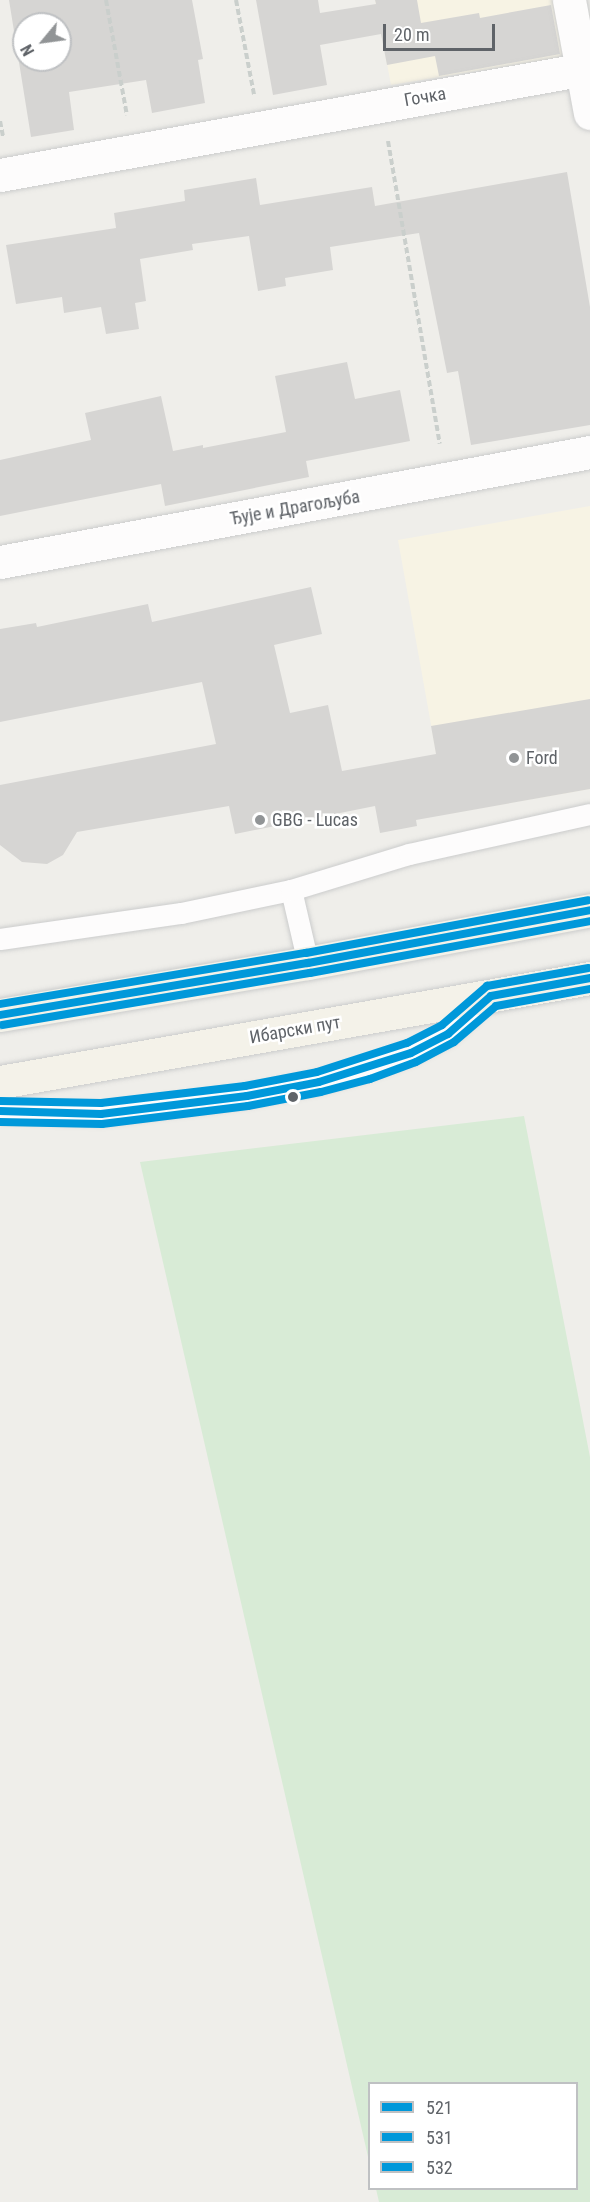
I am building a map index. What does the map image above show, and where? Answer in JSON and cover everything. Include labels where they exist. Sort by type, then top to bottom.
[{"type":"main road","points":[[0,1015],[308,963],[590,910]]},
{"type":"main road","name":"Ибарски пут","points":[[0,1082],[590,978]]},
{"type":"street","points":[[569,0],[586,69],[590,113]]},
{"type":"street","name":"Гочка","points":[[0,175],[382,104],[586,69]]},
{"type":"street","name":"Ђује и Драгољуба","points":[[0,562],[590,452]]},
{"type":"lane","points":[[0,939],[182,913],[291,890],[409,854],[590,814]]},
{"type":"lane","points":[[291,890],[308,963]]},
{"type":"lane","points":[[0,1111],[101,1114],[247,1096],[320,1082],[367,1069],[411,1053],[448,1035],[491,996]]},
{"type":"path","points":[[106,0],[133,151]]},
{"type":"path","points":[[236,0],[260,127]]},
{"type":"path","points":[[382,104],[446,480]]},
{"type":"shaded area","points":[[375,0],[553,0],[563,57],[391,85]]},
{"type":"shaded area","points":[[590,506],[590,789],[447,814],[398,540]]},
{"type":"green space","points":[[524,1116],[590,1457],[590,2202],[379,2202],[376,2190],[578,2190],[578,2082],[368,2082],[368,2157],[140,1162]]},
{"type":"building","points":[[9,0],[192,0],[203,59],[198,60],[205,103],[152,113],[146,80],[69,92],[74,130],[31,137],[21,72],[72,72],[72,12],[12,12],[12,19]]},
{"type":"building","points":[[256,0],[318,0],[320,13],[376,4],[375,0],[417,0],[421,23],[479,13],[480,18],[551,5],[560,54],[439,76],[435,56],[387,65],[381,34],[320,45],[327,85],[273,95]]},
{"type":"building","points":[[567,172],[590,307],[590,425],[471,445],[458,371],[447,373],[419,233],[330,247],[333,270],[285,278],[286,286],[258,291],[249,236],[192,244],[193,250],[140,259],[146,301],[135,303],[139,329],[106,334],[101,307],[64,313],[62,297],[16,304],[6,245],[116,228],[114,213],[185,201],[184,190],[256,178],[260,205],[372,187],[375,206]]},
{"type":"building","points":[[347,362],[355,399],[400,390],[410,441],[306,461],[309,477],[165,506],[161,484],[0,516],[0,460],[91,440],[85,413],[161,396],[173,451],[203,445],[203,448],[286,432],[275,376]]},
{"type":"building","points":[[311,587],[322,634],[274,645],[290,713],[328,705],[342,771],[436,754],[431,726],[590,699],[590,789],[416,820],[417,826],[380,833],[375,806],[235,834],[229,806],[77,832],[63,855],[47,864],[22,862],[0,845],[0,785],[216,744],[202,682],[0,722],[0,629],[36,623],[37,627],[148,604],[152,622]]},
{"type":"transit line","name":"532","points":[[0,1004],[306,953],[588,900]]},
{"type":"transit line","name":"521","points":[[0,1015],[308,963],[590,910]]},
{"type":"transit line","name":"531","points":[[2,1025],[310,973],[590,921]]},
{"type":"transit line","name":"532","points":[[0,1101],[101,1103],[245,1086],[317,1072],[407,1043],[442,1025],[487,986],[588,968]]},
{"type":"transit line","name":"521","points":[[0,1111],[101,1114],[247,1096],[319,1082],[411,1053],[448,1034],[491,996],[590,978]]},
{"type":"transit line","name":"531","points":[[0,1122],[102,1124],[248,1106],[321,1092],[370,1079],[416,1062],[454,1042],[496,1006],[590,989]]},
{"type":"place","name":"Ford","points":[[514,758]]},
{"type":"place","name":"GBG - Lucas","points":[[260,820]]}]
